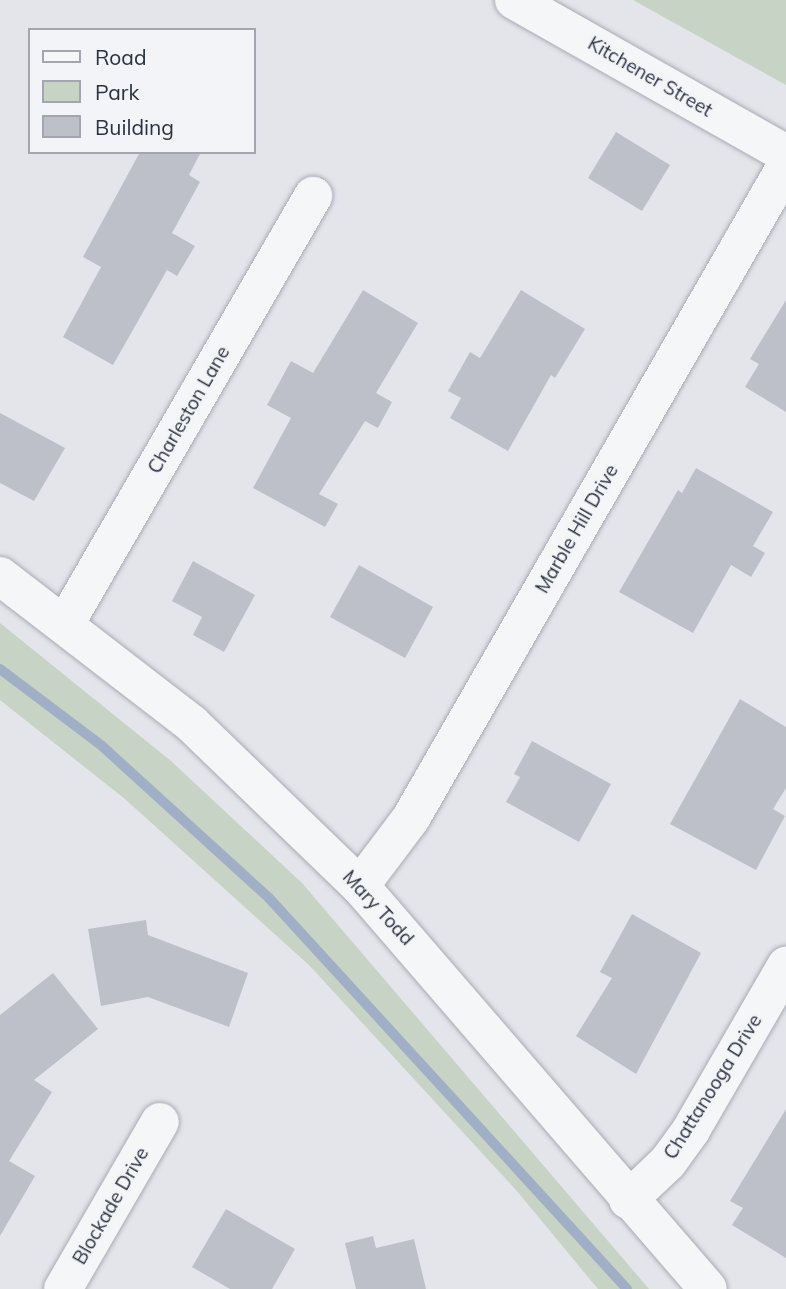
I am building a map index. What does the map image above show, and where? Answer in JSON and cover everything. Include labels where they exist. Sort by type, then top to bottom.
[{"type":"street","name":"Kitchener Street","points":[[514,0],[786,155]]},
{"type":"street","name":"Marble Hill Drive","points":[[360,886],[411,818],[786,166]]},
{"type":"street","name":"Charleston Lane","points":[[65,624],[313,196]]},
{"type":"street","name":"Mary Todd","points":[[0,576],[192,724],[360,886],[628,1200],[708,1289]]},
{"type":"street","name":"Chattanooga Drive","points":[[628,1200],[668,1162],[691,1130],[786,966]]},
{"type":"street","name":"Blockade Drive","points":[[63,1289],[160,1122]]},
{"type":"green space","points":[[633,0],[786,0],[786,85]]},
{"type":"green space","points":[[0,623],[171,761],[302,883],[649,1289],[598,1289],[516,1190],[309,965],[125,799],[0,700]]},
{"type":"building","points":[[616,132],[670,165],[642,211],[588,178]]},
{"type":"building","points":[[139,154],[200,154],[189,175],[200,182],[172,233],[195,246],[177,276],[167,270],[113,365],[63,337],[101,267],[83,257]]},
{"type":"building","points":[[363,290],[418,323],[376,393],[392,402],[378,428],[365,421],[319,494],[338,504],[325,527],[253,488],[291,418],[267,405],[291,361],[313,373]]},
{"type":"building","points":[[521,290],[585,329],[555,378],[551,375],[508,451],[450,418],[461,398],[448,391],[470,352],[480,358]]},
{"type":"building","points":[[786,300],[786,412],[745,387],[759,364],[750,359]]},
{"type":"building","points":[[0,413],[65,448],[34,501],[0,483]]},
{"type":"building","points":[[696,468],[773,512],[753,546],[765,553],[751,577],[731,565],[693,633],[619,592],[678,490],[682,493]]},
{"type":"building","points":[[193,561],[255,595],[224,652],[193,635],[202,617],[172,601]]},
{"type":"building","points":[[359,565],[433,607],[405,658],[330,617]]},
{"type":"building","points":[[740,699],[786,727],[786,788],[773,809],[785,816],[756,870],[670,824]]},
{"type":"building","points":[[532,741],[611,784],[579,842],[506,802],[520,777],[514,774]]},
{"type":"building","points":[[632,914],[701,953],[636,1074],[576,1036],[612,978],[600,972]]},
{"type":"building","points":[[146,920],[148,935],[248,973],[229,1027],[148,997],[101,1006],[88,929]]},
{"type":"building","points":[[53,973],[98,1029],[34,1080],[52,1092],[9,1161],[35,1176],[0,1236],[0,1015]]},
{"type":"building","points":[[786,1109],[786,1258],[732,1225],[743,1208],[730,1201]]},
{"type":"building","points":[[226,1209],[295,1249],[272,1289],[230,1289],[192,1267]]},
{"type":"building","points":[[373,1236],[376,1248],[414,1239],[426,1289],[356,1289],[345,1243]]},
{"type":"waterway","points":[[0,669],[102,746],[269,898],[627,1289]]}]
